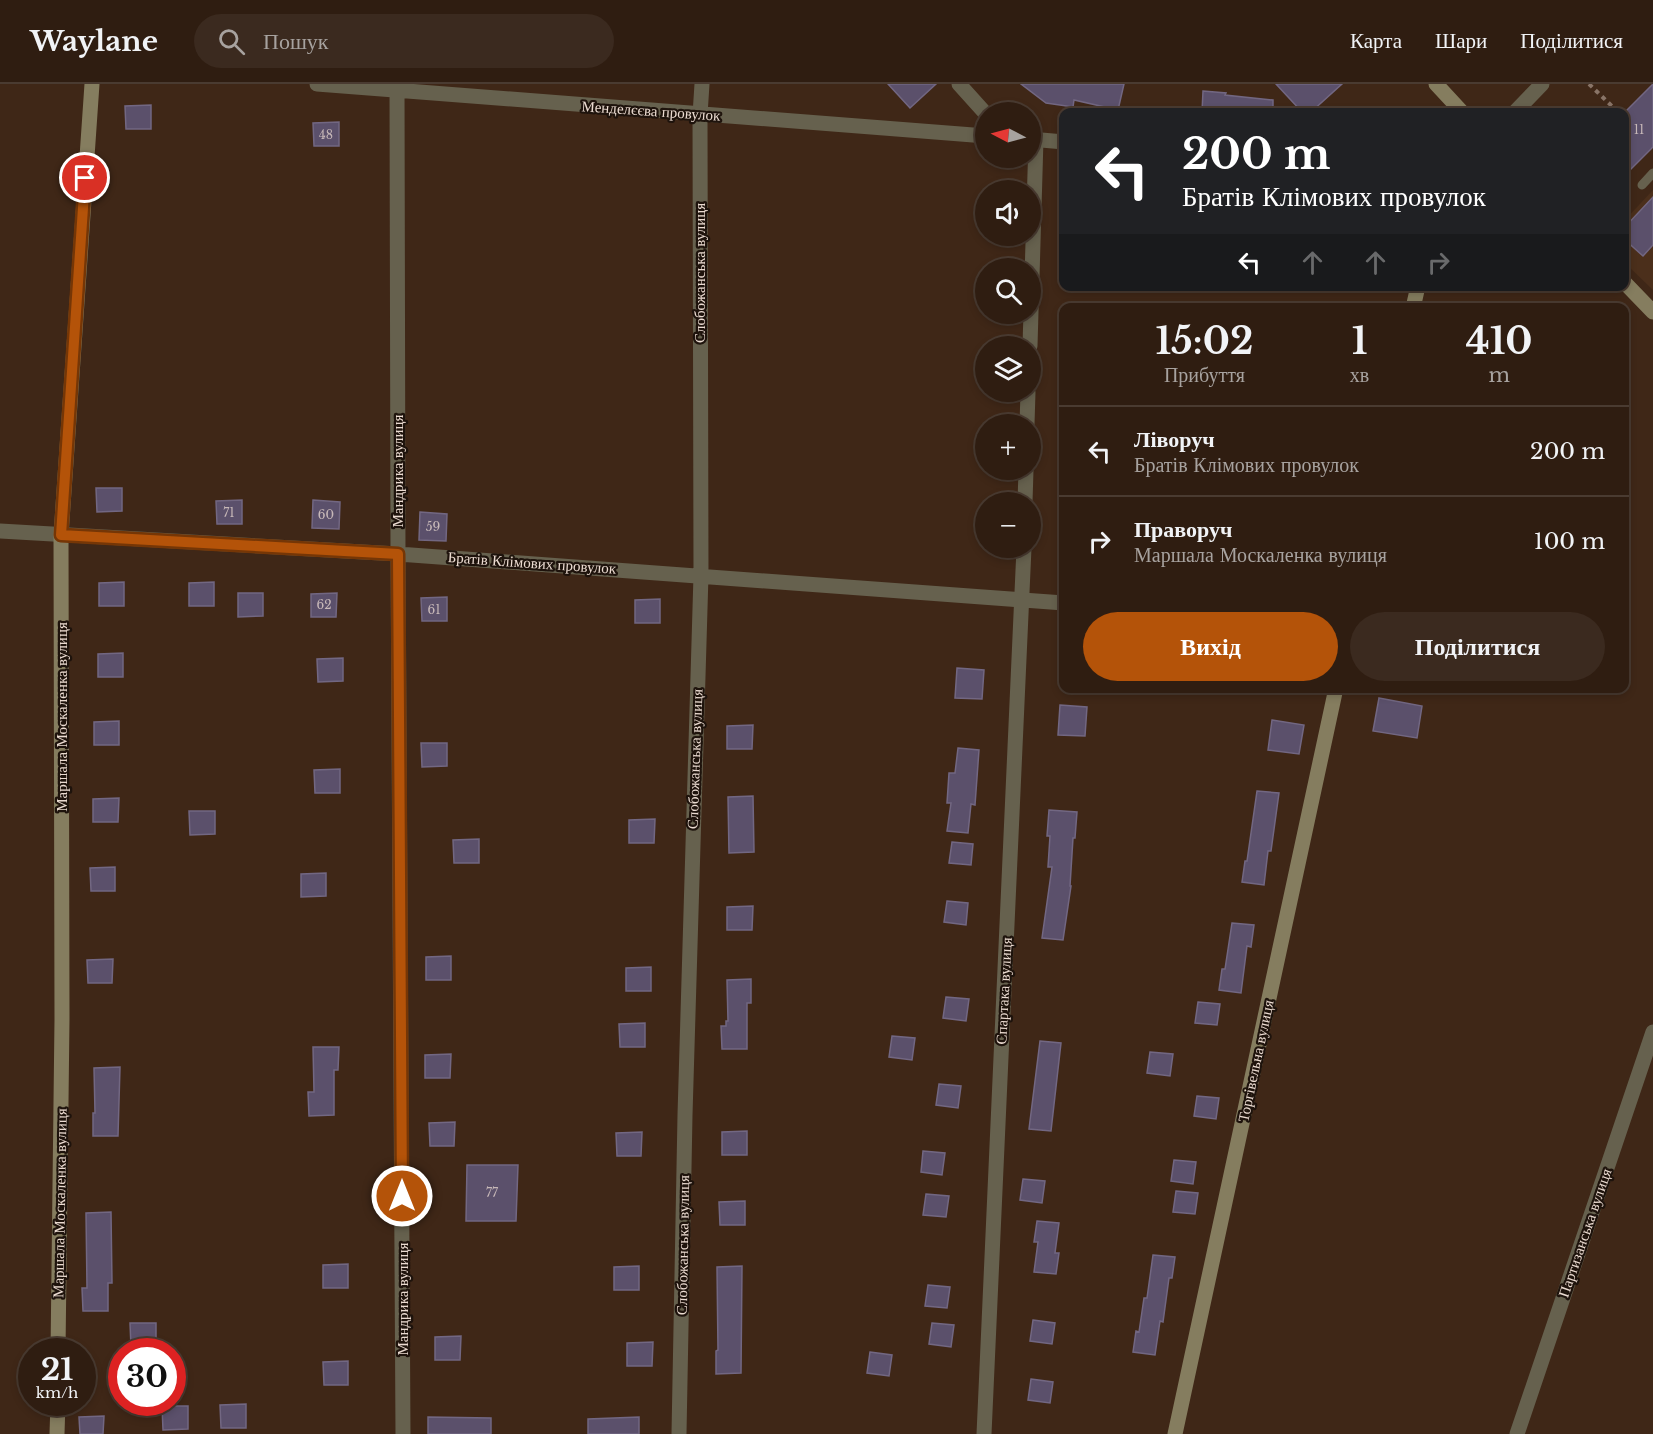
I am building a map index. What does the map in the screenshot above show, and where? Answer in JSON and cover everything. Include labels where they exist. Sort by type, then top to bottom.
[{"type":"street","name":"Маршала Москаленка вулиця","points":[[58,1338],[62,1019],[61,535],[92,84]]},
{"type":"street","name":"Менделєєва провулок","points":[[317,84],[397,88],[700,115],[975,135]]},
{"type":"street","name":"Слобожанська вулиця","points":[[679,1434],[701,575],[700,115],[702,84]]},
{"type":"street","points":[[959,84],[975,102]]},
{"type":"street","points":[[1436,84],[1458,108]]},
{"type":"street","points":[[1519,108],[1542,84]]},
{"type":"street","name":"Мандрика вулиця","points":[[397,88],[404,1434]]},
{"type":"street","points":[[1041,140],[1059,142]]},
{"type":"street","points":[[1030,336],[1033,168]]},
{"type":"street","points":[[1629,287],[1653,312]]},
{"type":"street","name":"Братів Клімових провулок","points":[[0,531],[398,554],[1059,603]]},
{"type":"street","name":"Спартака вулиця","points":[[984,1434],[1024,558]]},
{"type":"street","name":"Торгівельна вулиця","points":[[1175,1434],[1335,693]]},
{"type":"street","name":"Партизанська вулиця","points":[[1517,1434],[1653,1032]]},
{"type":"street","points":[[57,1434],[58,1416]]},
{"type":"lane","points":[[1642,185],[1653,173]]},
{"type":"path","points":[[1589,84],[1614,108]]},
{"type":"shaded area","points":[[1653,190],[1653,290],[1629,267],[1629,216]]},
{"type":"building","points":[[888,84],[936,84],[910,108]]},
{"type":"building","points":[[1021,84],[1124,84],[1118,108],[1074,100],[1073,107],[1046,103]]},
{"type":"building","points":[[1276,84],[1342,84],[1315,108],[1298,108]]},
{"type":"building","points":[[1653,84],[1653,147],[1629,171],[1629,108]]},
{"type":"building","points":[[1203,91],[1273,100],[1273,108],[1202,108]]},
{"type":"building","points":[[151,105],[151,129],[126,129],[125,106]]},
{"type":"building","points":[[339,122],[339,146],[314,146],[313,123]]},
{"type":"building","points":[[1653,197],[1653,245],[1643,256],[1629,243],[1629,223]]},
{"type":"building","points":[[96,488],[122,488],[122,511],[97,512]]},
{"type":"building","points":[[242,500],[242,524],[217,524],[216,501]]},
{"type":"building","points":[[313,500],[340,502],[339,529],[312,528]]},
{"type":"building","points":[[420,512],[447,514],[446,541],[419,540]]},
{"type":"building","points":[[124,582],[124,606],[99,606],[99,583]]},
{"type":"building","points":[[214,582],[214,606],[189,606],[189,583]]},
{"type":"building","points":[[238,593],[263,593],[263,616],[238,617]]},
{"type":"building","points":[[337,593],[336,617],[311,617],[311,594]]},
{"type":"building","points":[[447,597],[447,621],[422,621],[421,598]]},
{"type":"building","points":[[660,599],[660,623],[635,623],[635,600]]},
{"type":"building","points":[[123,653],[123,677],[98,677],[98,654]]},
{"type":"building","points":[[343,658],[343,681],[318,682],[317,659]]},
{"type":"building","points":[[957,668],[984,670],[982,699],[955,698]]},
{"type":"building","points":[[1379,698],[1422,706],[1417,738],[1373,731]]},
{"type":"building","points":[[1060,705],[1087,707],[1085,736],[1058,735]]},
{"type":"building","points":[[1272,720],[1304,725],[1299,754],[1268,750]]},
{"type":"building","points":[[119,721],[119,745],[94,745],[94,722]]},
{"type":"building","points":[[753,725],[752,749],[727,749],[727,726]]},
{"type":"building","points":[[421,743],[447,743],[447,766],[422,767]]},
{"type":"building","points":[[958,748],[979,750],[975,805],[971,804],[968,833],[947,831],[951,803],[947,803],[949,773],[955,773]]},
{"type":"building","points":[[340,769],[340,793],[315,793],[314,770]]},
{"type":"building","points":[[1257,791],[1279,793],[1264,885],[1242,882]]},
{"type":"building","points":[[753,796],[754,852],[729,853],[728,797]]},
{"type":"building","points":[[119,798],[118,822],[93,822],[93,799]]},
{"type":"building","points":[[1049,810],[1077,812],[1075,838],[1073,838],[1071,886],[1063,940],[1042,938],[1052,867],[1048,867]]},
{"type":"building","points":[[189,811],[215,811],[215,834],[190,835]]},
{"type":"building","points":[[655,819],[654,843],[629,843],[629,820]]},
{"type":"building","points":[[479,839],[479,863],[454,863],[453,840]]},
{"type":"building","points":[[952,842],[973,844],[971,865],[949,863]]},
{"type":"building","points":[[115,867],[115,891],[91,891],[90,868]]},
{"type":"building","points":[[326,873],[326,896],[301,897],[301,874]]},
{"type":"building","points":[[947,901],[968,903],[966,925],[944,922]]},
{"type":"building","points":[[753,906],[752,930],[727,930],[727,907]]},
{"type":"building","points":[[1232,923],[1254,925],[1251,947],[1247,946],[1241,993],[1219,990],[1222,969],[1225,969]]},
{"type":"building","points":[[451,956],[451,980],[426,980],[426,957]]},
{"type":"building","points":[[113,959],[112,983],[88,983],[87,960]]},
{"type":"building","points":[[651,967],[651,991],[626,991],[626,968]]},
{"type":"building","points":[[751,979],[751,1003],[747,1003],[747,1049],[722,1049],[721,1026],[726,1026],[726,1021],[728,1021],[727,980]]},
{"type":"building","points":[[946,997],[969,999],[966,1021],[943,1018]]},
{"type":"building","points":[[1198,1002],[1220,1004],[1217,1025],[1195,1023]]},
{"type":"building","points":[[645,1023],[645,1047],[620,1047],[619,1024]]},
{"type":"building","points":[[892,1036],[915,1038],[912,1060],[889,1057]]},
{"type":"building","points":[[1040,1041],[1061,1043],[1051,1131],[1029,1129]]},
{"type":"building","points":[[313,1047],[339,1047],[338,1070],[334,1070],[334,1115],[309,1116],[308,1092],[314,1092]]},
{"type":"building","points":[[1150,1052],[1173,1054],[1170,1076],[1147,1073]]},
{"type":"building","points":[[451,1054],[450,1078],[425,1078],[425,1055]]},
{"type":"building","points":[[120,1067],[118,1136],[93,1136],[94,1068]]},
{"type":"building","points":[[939,1084],[961,1086],[958,1108],[936,1105]]},
{"type":"building","points":[[1197,1096],[1219,1098],[1216,1119],[1194,1116]]},
{"type":"building","points":[[455,1122],[454,1146],[430,1146],[429,1123]]},
{"type":"building","points":[[747,1131],[747,1155],[722,1155],[722,1132]]},
{"type":"building","points":[[642,1132],[641,1156],[617,1156],[616,1133]]},
{"type":"building","points":[[923,1151],[945,1153],[942,1175],[921,1172]]},
{"type":"building","points":[[1174,1160],[1196,1162],[1193,1184],[1171,1181]]},
{"type":"building","points":[[467,1165],[518,1165],[516,1221],[466,1221]]},
{"type":"building","points":[[1023,1179],[1045,1181],[1042,1203],[1020,1200]]},
{"type":"building","points":[[1176,1191],[1198,1193],[1195,1214],[1173,1212]]},
{"type":"building","points":[[926,1194],[949,1196],[946,1217],[923,1215]]},
{"type":"building","points":[[745,1201],[745,1225],[720,1225],[719,1202]]},
{"type":"building","points":[[111,1212],[112,1283],[108,1283],[108,1311],[83,1311],[82,1288],[87,1288],[86,1213]]},
{"type":"building","points":[[1037,1221],[1059,1223],[1055,1253],[1059,1253],[1056,1274],[1034,1272],[1038,1242],[1034,1242]]},
{"type":"building","points":[[1153,1255],[1175,1257],[1172,1278],[1169,1278],[1163,1322],[1160,1321],[1155,1355],[1133,1352],[1136,1331],[1139,1332],[1144,1298],[1147,1298]]},
{"type":"building","points":[[348,1264],[348,1288],[323,1288],[323,1265]]},
{"type":"building","points":[[639,1266],[639,1290],[614,1290],[614,1267]]},
{"type":"building","points":[[742,1266],[741,1373],[716,1374],[717,1267]]},
{"type":"building","points":[[928,1285],[950,1287],[947,1308],[925,1306]]},
{"type":"building","points":[[1033,1320],[1055,1323],[1052,1344],[1030,1341]]},
{"type":"building","points":[[130,1323],[156,1323],[156,1338],[131,1338]]},
{"type":"building","points":[[932,1323],[954,1325],[951,1347],[929,1344]]},
{"type":"building","points":[[461,1336],[460,1360],[435,1360],[435,1337]]},
{"type":"building","points":[[653,1342],[652,1366],[627,1366],[627,1343]]},
{"type":"building","points":[[870,1352],[892,1355],[889,1376],[867,1373]]},
{"type":"building","points":[[348,1361],[348,1385],[324,1385],[323,1362]]},
{"type":"building","points":[[1031,1379],[1053,1382],[1050,1403],[1028,1400]]},
{"type":"building","points":[[246,1404],[246,1428],[221,1428],[220,1405]]},
{"type":"building","points":[[186,1406],[188,1406],[188,1429],[163,1430],[162,1416],[186,1416]]},
{"type":"building","points":[[104,1416],[103,1434],[80,1434],[79,1417]]},
{"type":"building","points":[[428,1417],[491,1418],[491,1434],[428,1434]]},
{"type":"building","points":[[639,1417],[639,1434],[588,1434],[588,1419]]},
{"type":"route","points":[[85,178],[61,535],[398,554],[402,1196]]}]
